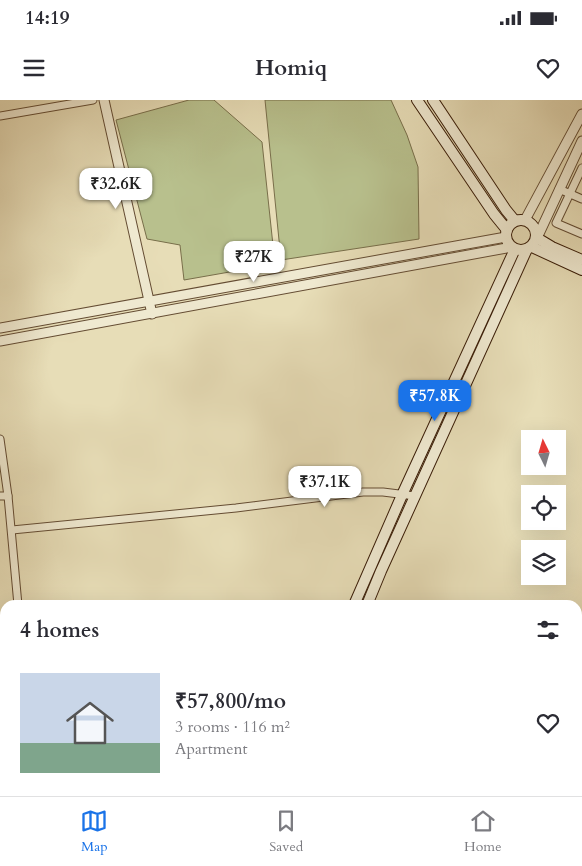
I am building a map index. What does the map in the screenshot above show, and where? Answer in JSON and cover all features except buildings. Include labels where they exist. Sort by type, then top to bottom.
[{"type":"main road","points":[[417,100],[494,214],[513,248],[521,251],[532,245],[552,247],[582,260]]},
{"type":"main road","points":[[369,600],[415,496],[532,245],[534,226],[520,221],[506,210],[433,100]]},
{"type":"main road","points":[[506,234],[520,221]]},
{"type":"main road","points":[[532,245],[582,270]]},
{"type":"main road","points":[[356,600],[513,248]]},
{"type":"street","points":[[0,116],[93,100]]},
{"type":"street","points":[[104,100],[152,314]]},
{"type":"street","points":[[520,221],[582,114]]},
{"type":"street","points":[[532,245],[581,146]]},
{"type":"street","points":[[582,168],[556,223],[582,234]]},
{"type":"street","points":[[559,189],[582,199]]},
{"type":"street","points":[[0,328],[506,234]]},
{"type":"street","points":[[0,341],[513,248]]},
{"type":"street","points":[[0,439],[4,496],[12,530],[18,600]]},
{"type":"street","points":[[12,530],[236,508],[363,492],[383,492],[415,496]]},
{"type":"green space","points":[[189,100],[214,100],[262,142],[275,264],[184,280],[180,245],[147,239],[116,120]]},
{"type":"green space","points":[[265,100],[391,100],[407,135],[418,167],[419,239],[281,260]]}]
